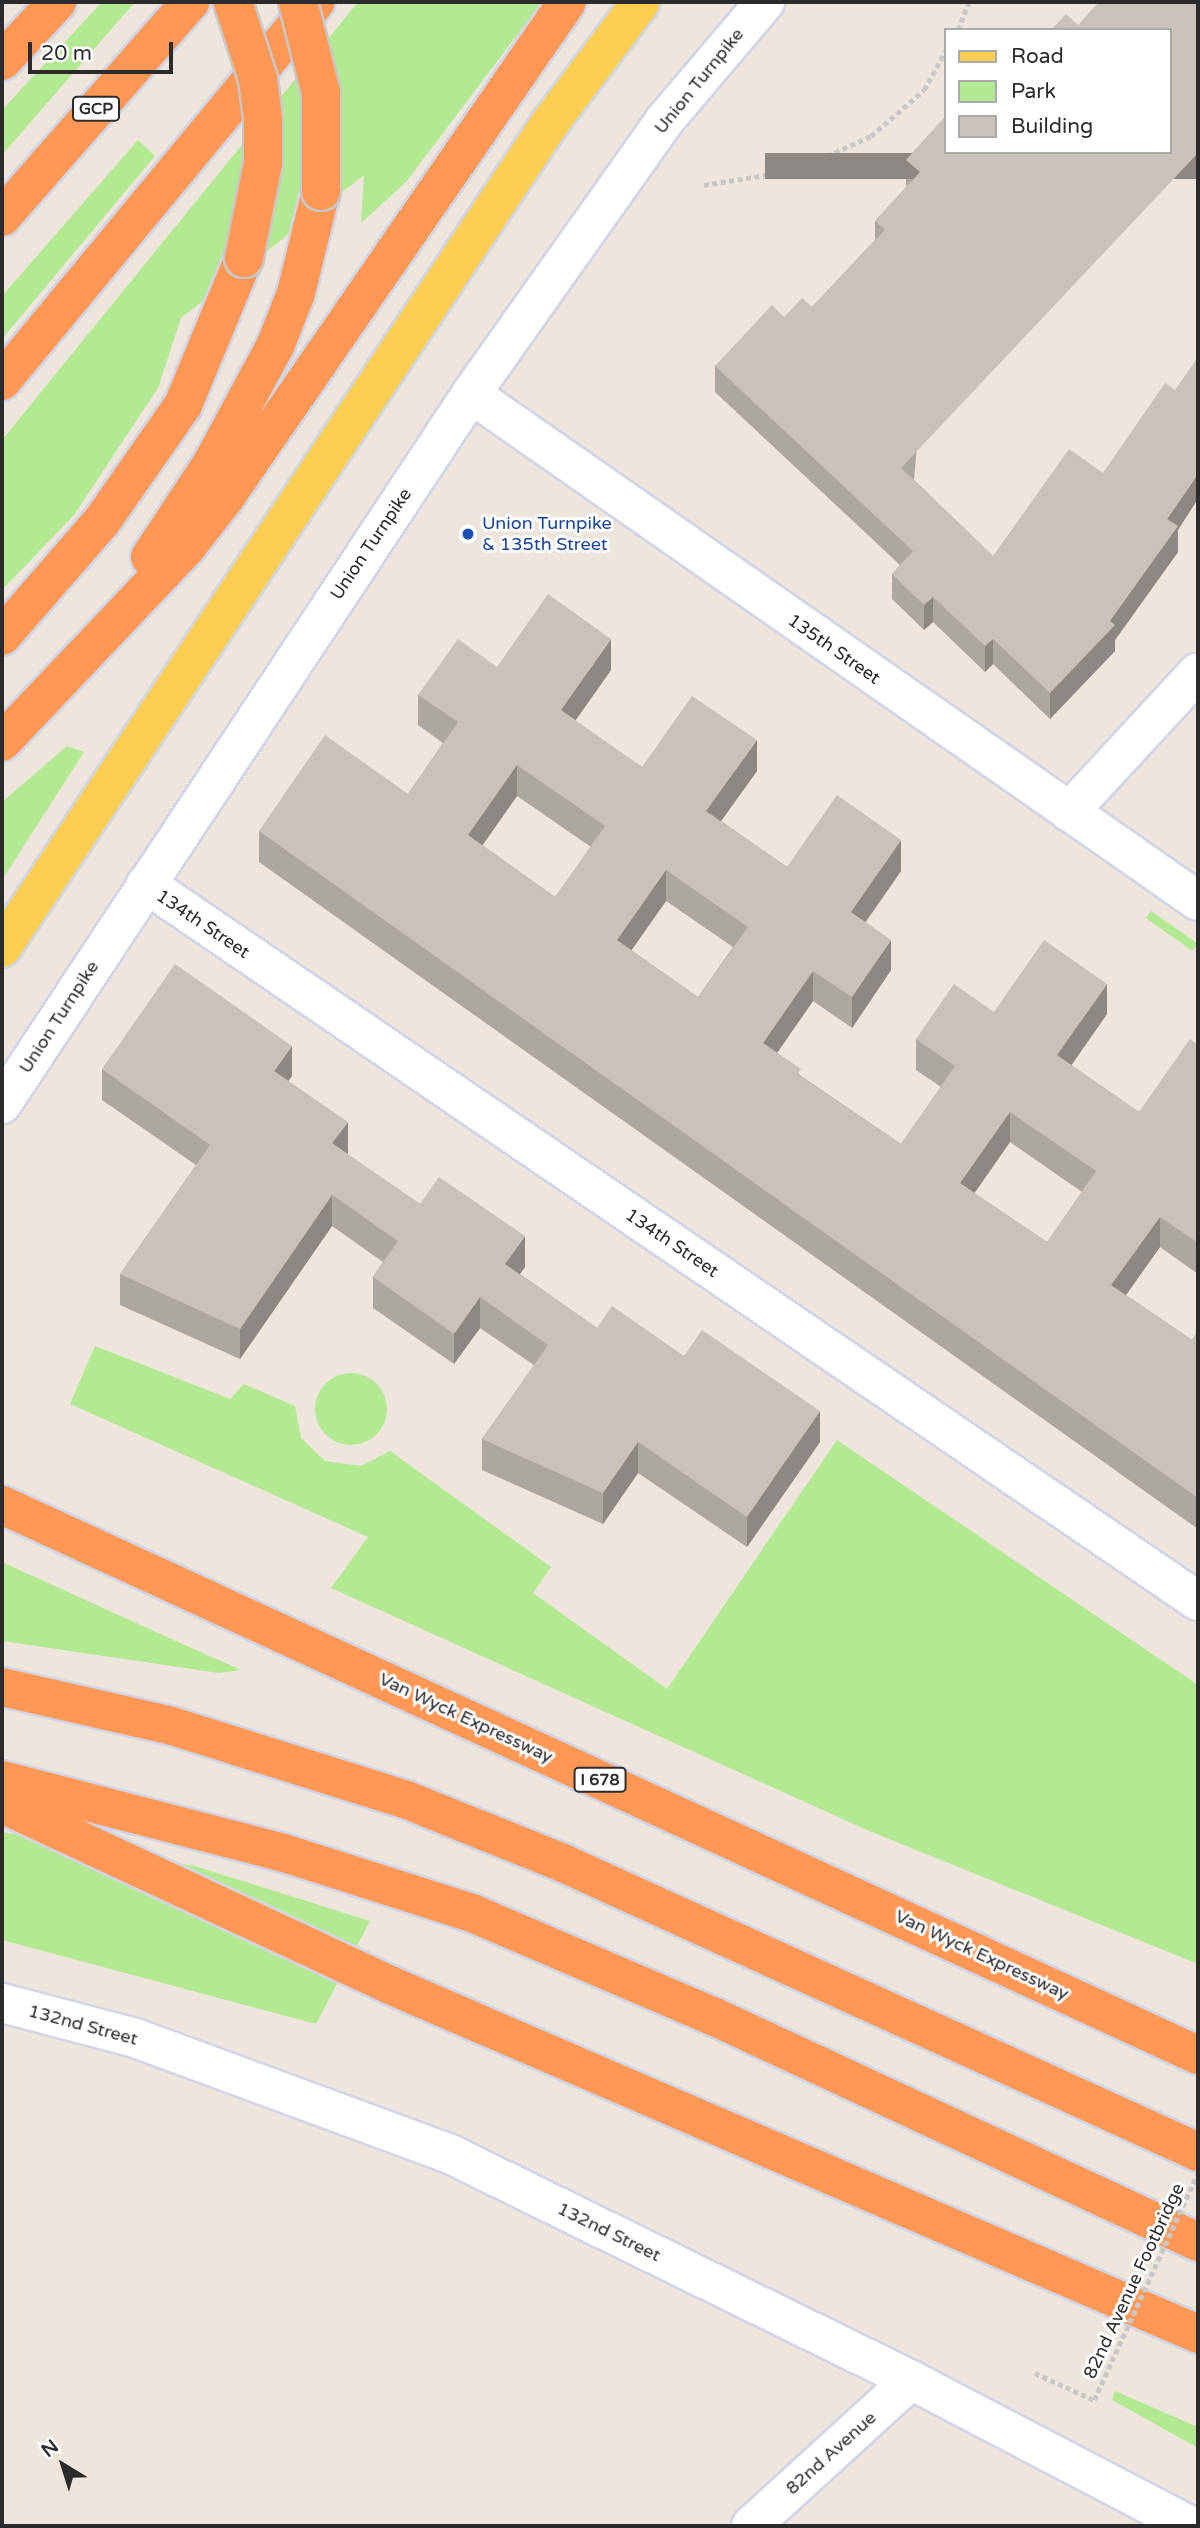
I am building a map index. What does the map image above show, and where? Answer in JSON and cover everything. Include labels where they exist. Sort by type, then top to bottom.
[{"type":"highway","points":[[2,61],[57,2]]},
{"type":"highway","name":"GCP","points":[[2,217],[190,2]]},
{"type":"highway","points":[[2,636],[102,521],[177,415],[208,357],[244,258],[263,163],[263,119],[258,79],[233,2]]},
{"type":"highway","points":[[88,653],[250,397],[296,293],[321,191],[321,93],[298,2]]},
{"type":"highway","points":[[2,381],[316,2]]},
{"type":"highway","points":[[2,742],[88,653],[225,498],[567,2]]},
{"type":"highway","name":"Van Wyck Expressway","points":[[2,1505],[1198,2055]]},
{"type":"highway","points":[[2,1687],[172,1726],[407,1800],[563,1863],[1198,2152]]},
{"type":"highway","points":[[2,1780],[284,1853],[472,1913],[715,2017],[1198,2242]]},
{"type":"highway","points":[[2,1804],[561,2059],[1198,2334]]},
{"type":"main road","points":[[2,948],[550,123],[640,3]]},
{"type":"street","name":"Union Turnpike","points":[[2,1104],[471,394],[665,120],[765,2]]},
{"type":"street","name":"135th Street","points":[[471,394],[1198,901]]},
{"type":"street","points":[[1069,812],[1198,672]]},
{"type":"street","name":"134th Street","points":[[146,884],[1198,1601]]},
{"type":"street","name":"132nd Street","points":[[2,2003],[135,2038],[450,2154],[911,2380],[1190,2526]]},
{"type":"street","name":"82nd Avenue","points":[[751,2526],[911,2380]]},
{"type":"path","points":[[959,28],[969,2]]},
{"type":"path","points":[[704,185],[796,170],[870,136],[924,90],[944,54]]},
{"type":"path","name":"82nd Avenue Footbridge","points":[[1035,2373],[1094,2400],[1198,2174]]},
{"type":"green space","points":[[102,2],[135,2],[2,155],[2,110]]},
{"type":"green space","points":[[358,2],[542,2],[406,182],[361,223],[364,175],[181,318],[158,388],[74,515],[2,590],[2,440]]},
{"type":"green space","points":[[138,140],[155,156],[2,339],[2,296]]},
{"type":"green space","points":[[67,746],[84,752],[2,880],[2,802]]},
{"type":"green space","points":[[1151,911],[1198,944],[1193,951],[1146,918]]},
{"type":"green space","points":[[95,1346],[230,1399],[244,1384],[295,1406],[301,1438],[325,1461],[361,1466],[390,1451],[551,1567],[533,1593],[667,1689],[837,1440],[1198,1685],[1198,1964],[867,1830],[331,1588],[368,1537],[70,1404]]},
{"type":"green space","points":[[358,1373],[377,1383],[385,1395],[385,1423],[377,1435],[365,1443],[344,1445],[325,1435],[317,1423],[315,1402],[325,1383],[337,1375]]},
{"type":"green space","points":[[2,1562],[241,1670],[219,1673],[2,1641]]},
{"type":"green space","points":[[2,1832],[195,1866],[370,1921],[316,2024],[2,1940]]},
{"type":"green space","points":[[1115,2391],[1198,2427],[1198,2448],[1112,2400]]},
{"type":"building","points":[[1099,2],[1198,2],[1198,153],[901,468],[993,556],[1069,449],[1103,473],[1165,383],[1175,390],[1198,357],[1198,474],[1167,519],[1178,526],[1110,621],[1115,625],[1050,693],[993,639],[985,646],[933,597],[924,605],[892,574],[913,551],[715,366],[772,305],[784,317],[802,298],[812,307],[885,230],[875,221],[920,172],[906,160],[944,118],[944,154],[1172,154],[1172,28],[1053,28],[1066,14],[1078,25]]},
{"type":"building","points":[[548,594],[611,639],[561,710],[642,767],[692,696],[757,740],[706,811],[787,867],[837,795],[901,840],[851,912],[891,940],[852,997],[813,971],[763,1043],[801,1069],[797,1074],[901,1144],[955,1066],[916,1039],[954,984],[994,1012],[1044,940],[1107,984],[1057,1055],[1139,1112],[1190,1039],[1198,1045],[1198,1243],[1160,1217],[1111,1285],[1192,1340],[1198,1330],[1198,1498],[259,831],[325,735],[408,794],[458,722],[418,695],[458,639],[497,667]],"holes":[[[517,765],[605,826],[555,897],[468,835]],[[666,870],[748,927],[698,997],[617,940]],[[1010,1112],[1096,1171],[1047,1242],[960,1183]]]},
{"type":"building","points":[[175,964],[292,1046],[274,1071],[348,1122],[332,1143],[420,1204],[439,1177],[525,1236],[505,1264],[597,1328],[612,1306],[684,1356],[702,1330],[820,1411],[747,1517],[638,1442],[603,1493],[482,1439],[548,1345],[480,1297],[454,1334],[373,1277],[398,1241],[332,1195],[240,1329],[120,1274],[210,1145],[102,1069]]},
{"type":"place","name":"Union Turnpike & 135th Street","points":[[468,534]]}]
